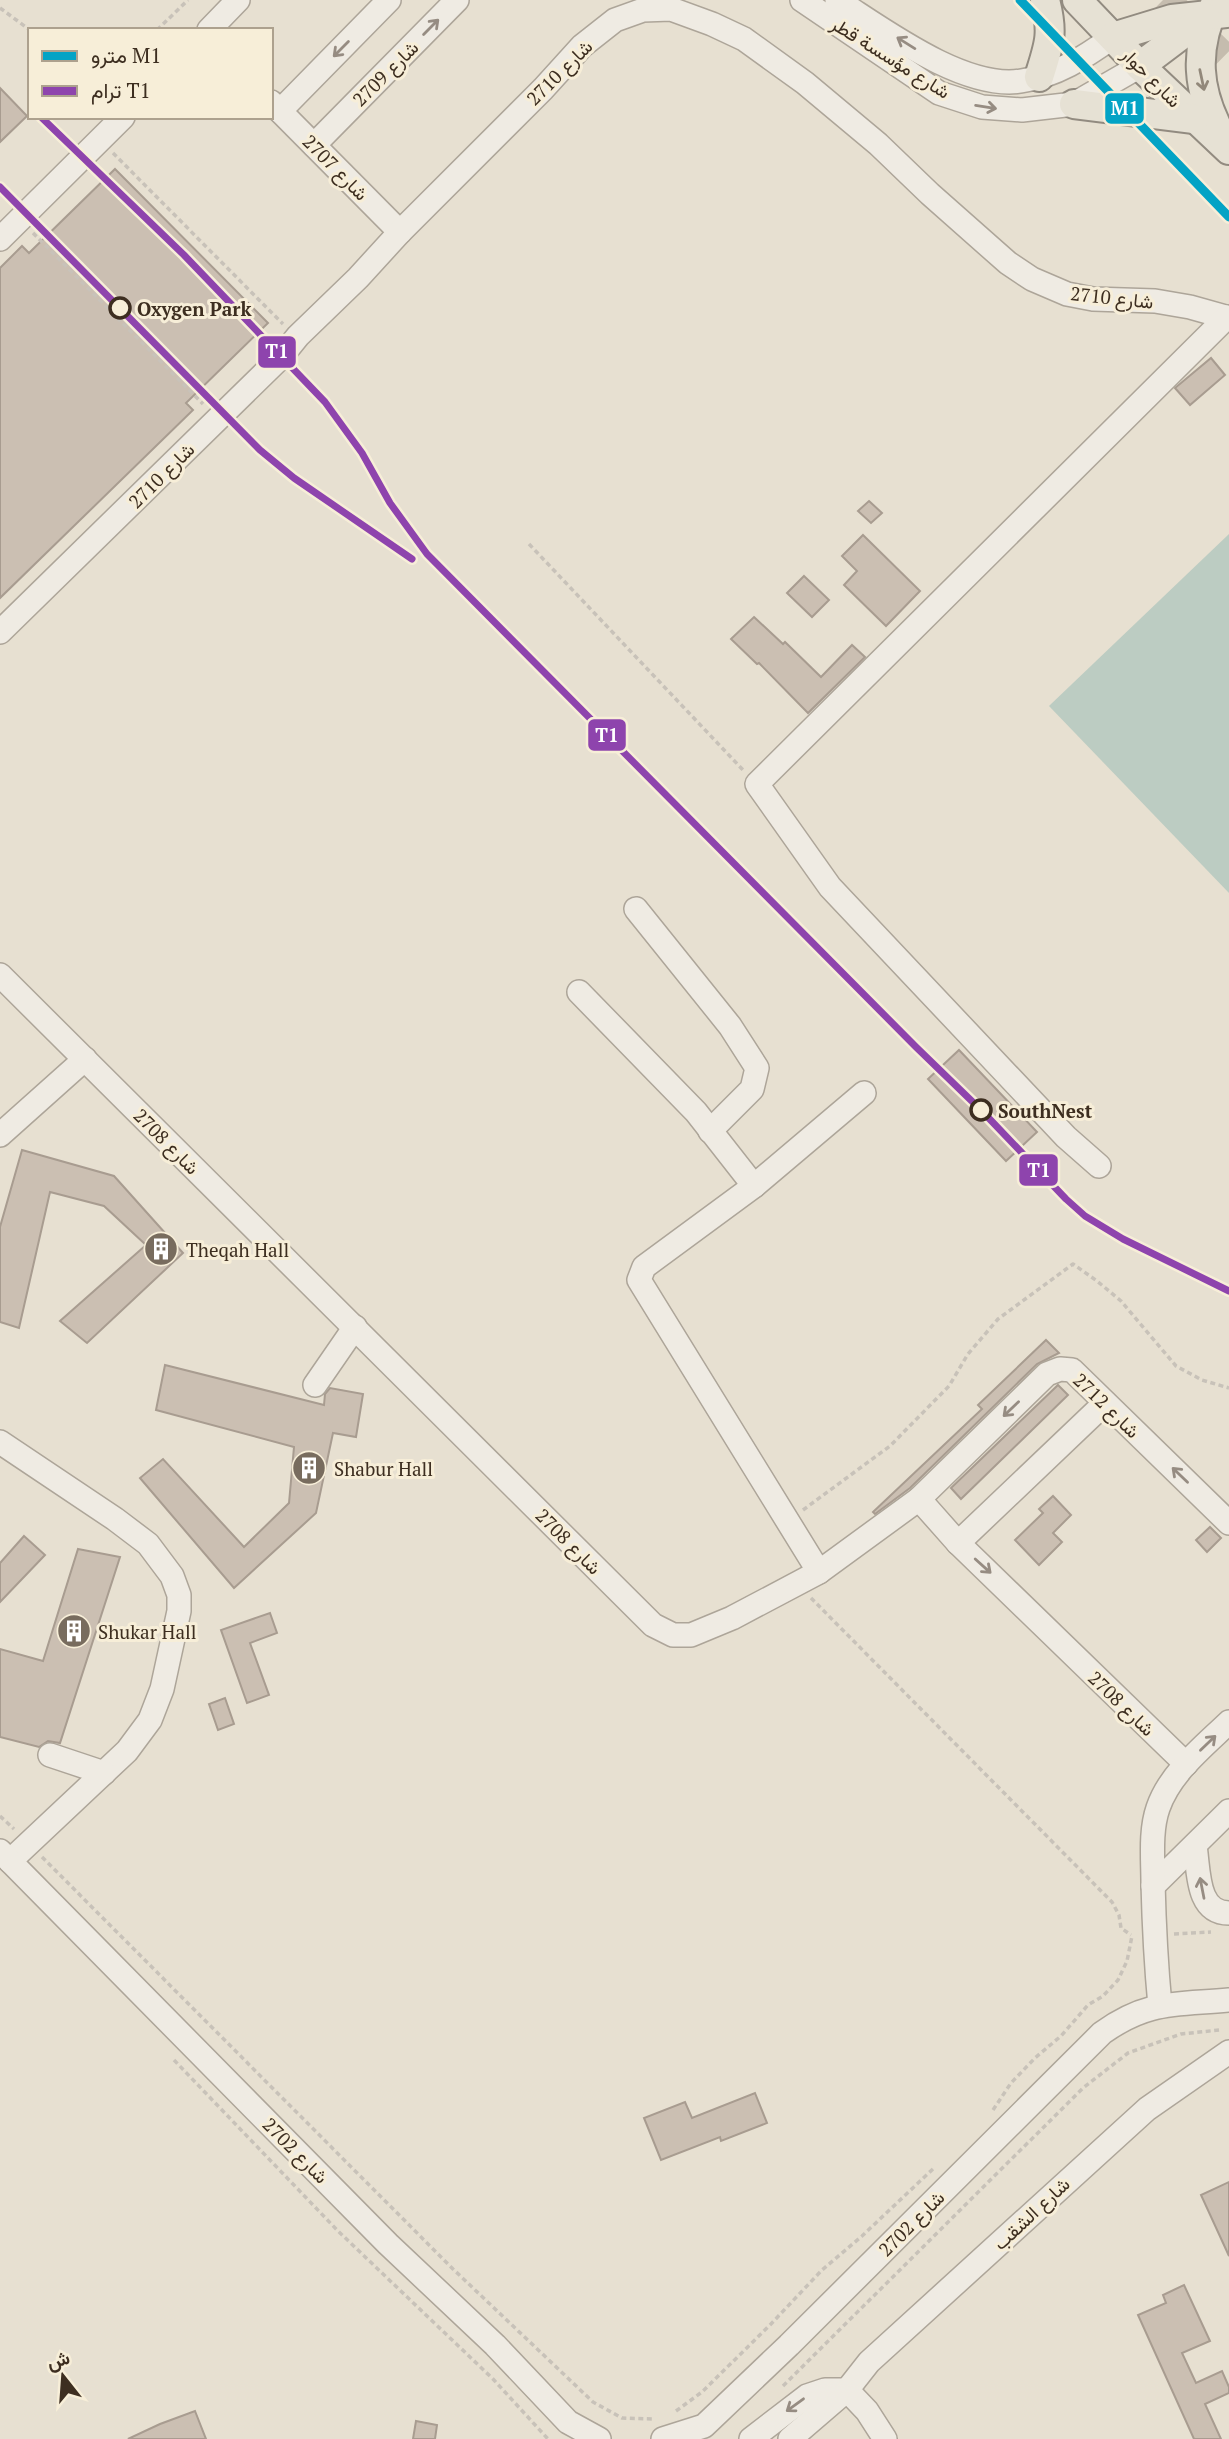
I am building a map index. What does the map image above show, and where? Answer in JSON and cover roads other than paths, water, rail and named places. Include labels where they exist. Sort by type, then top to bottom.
[{"type":"main road","points":[[1039,77],[1050,43],[1052,24],[1045,0]]},
{"type":"main road","name":"شارع حوار","points":[[1077,0],[1140,66],[1229,150]]},
{"type":"main road","points":[[1140,66],[1172,6]]},
{"type":"main road","points":[[1113,37],[1172,6],[1221,7]]},
{"type":"main road","points":[[1140,66],[1221,7]]},
{"type":"main road","points":[[1221,7],[1201,50],[1199,69],[1210,114],[1229,150]]},
{"type":"main road","points":[[1074,104],[1194,119]]},
{"type":"street","points":[[211,28],[238,0]]},
{"type":"street","points":[[276,107],[389,0]]},
{"type":"street","name":"شارع 2709","points":[[314,145],[457,0]]},
{"type":"street","name":"شارع مؤسسة قطر","points":[[802,0],[939,93],[982,107],[1022,110],[1074,104],[1140,66]]},
{"type":"street","name":"شارع مؤسسة قطر","points":[[836,0],[923,54],[974,77],[1004,82],[1039,77],[1077,62],[1113,37]]},
{"type":"street","name":"شارع 2710","points":[[0,632],[281,357],[298,336],[358,278],[582,46],[615,20],[643,10],[671,9],[744,39],[805,83],[878,144],[1008,263],[1032,279],[1067,294],[1093,299],[1155,302],[1190,307],[1228,317]]},
{"type":"street","name":"شارع 2707","points":[[276,107],[400,232]]},
{"type":"street","points":[[0,239],[120,119]]},
{"type":"street","points":[[1099,1166],[1066,1137],[830,887],[757,785],[1228,317]]},
{"type":"street","points":[[636,909],[730,1026],[757,1068],[752,1089],[710,1131]]},
{"type":"street","name":"شارع 2708","points":[[0,975],[653,1625],[673,1635],[691,1635],[712,1628],[819,1572],[919,1499],[958,1543],[1186,1764]]},
{"type":"street","points":[[579,992],[696,1112],[754,1185]]},
{"type":"street","points":[[0,1135],[85,1059]]},
{"type":"street","points":[[819,1572],[639,1280],[644,1267],[754,1185],[864,1093]]},
{"type":"street","points":[[314,1385],[355,1327]]},
{"type":"street","name":"شارع 2712","points":[[919,1499],[1047,1374],[1054,1370],[1072,1370],[1229,1523]]},
{"type":"street","points":[[958,1543],[1105,1403]]},
{"type":"street","points":[[0,1442],[148,1544],[172,1576],[179,1595],[180,1611],[162,1689],[150,1720],[127,1751],[104,1773],[29,1843],[5,1856]]},
{"type":"street","points":[[1160,2006],[1143,1935],[1153,1886],[1154,1837],[1158,1809],[1186,1764],[1229,1722]]},
{"type":"street","points":[[50,1755],[104,1773]]},
{"type":"street","points":[[1153,1886],[1229,1811]]},
{"type":"street","points":[[1195,1846],[1205,1899],[1219,1913],[1223,1923]]},
{"type":"street","name":"شارع 2702","points":[[5,1856],[388,2244],[495,2345],[568,2422],[599,2439]]},
{"type":"street","name":"شارع 2702","points":[[662,2428],[704,2426],[1102,2033],[1119,2020],[1160,2006],[1189,2001],[1229,2000]]},
{"type":"street","name":"شارع الشقب","points":[[790,2439],[847,2390],[869,2362],[1089,2160],[1147,2109],[1229,2052]]},
{"type":"street","points":[[751,2439],[807,2396],[825,2390],[847,2390],[867,2411],[885,2439]]},
{"type":"tunnel","points":[[1163,0],[1229,65]]},
{"type":"tram line","name":"T1","points":[[43,119],[184,255],[325,402],[362,453],[390,503],[427,554],[981,1110],[1066,1199],[1085,1216],[1123,1239],[1229,1291]]},
{"type":"tram line","name":"T1","points":[[0,187],[260,450],[294,478],[412,559]]},
{"type":"tram line","points":[[1212,1283],[1229,1294]]},
{"type":"metro line","name":"M1","points":[[1020,0],[1229,217]]},
{"type":"place","name":"Oxygen Park","points":[[120,308]]},
{"type":"place","name":"SouthNest","points":[[981,1110]]},
{"type":"place","name":"Theqah Hall","points":[[161,1249]]},
{"type":"place","name":"Shabur Hall","points":[[309,1468]]},
{"type":"place","name":"Shukar Hall","points":[[74,1631]]}]
